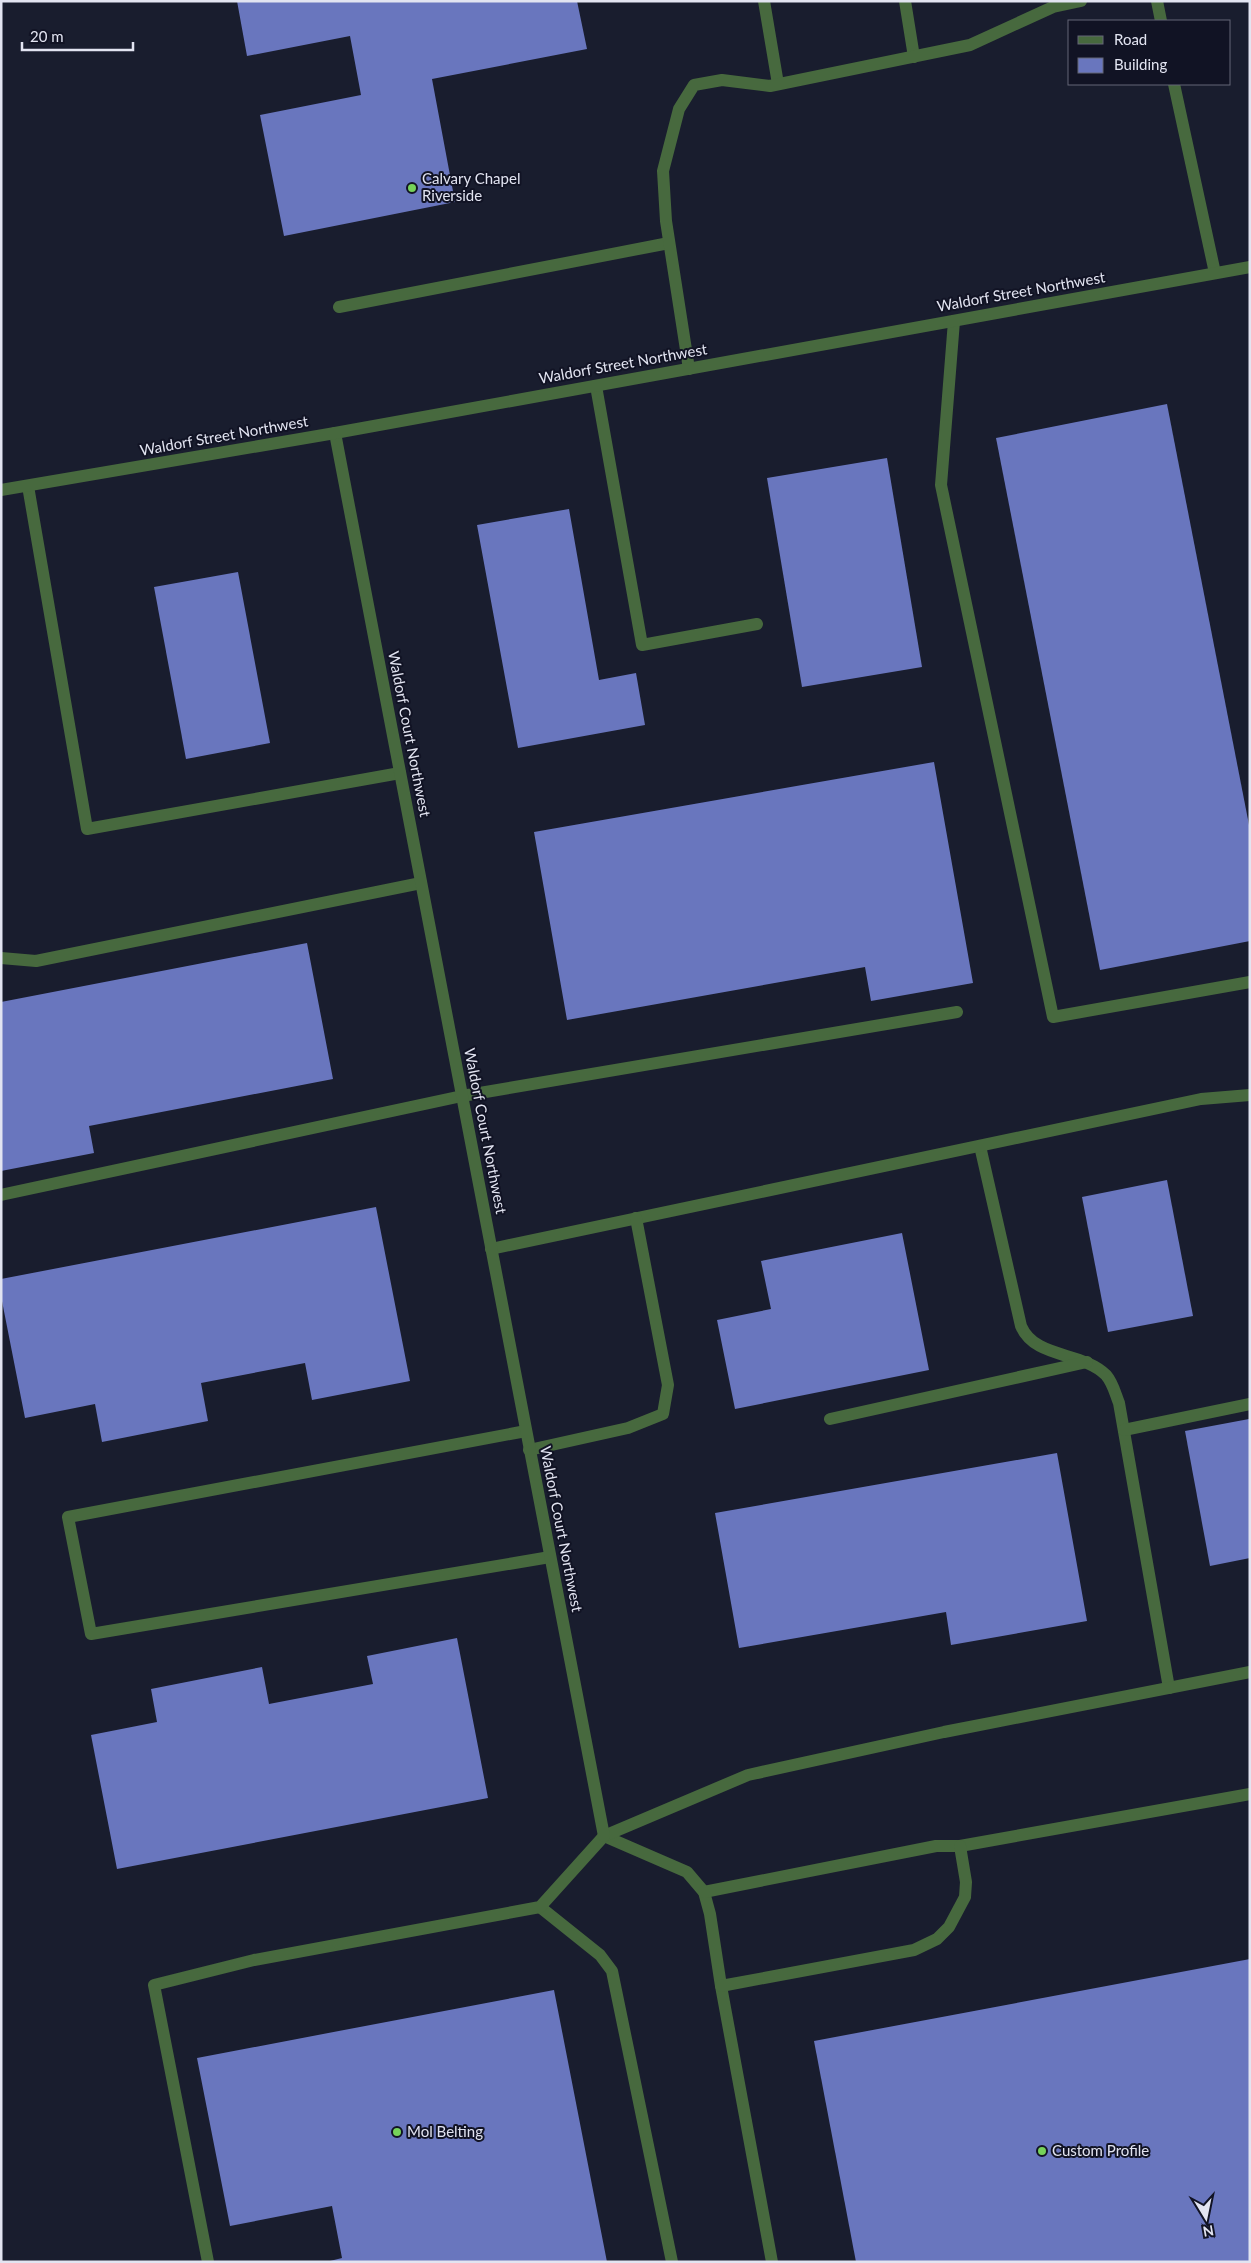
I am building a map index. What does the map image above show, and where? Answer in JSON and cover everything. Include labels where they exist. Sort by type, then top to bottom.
[{"type":"street","points":[[764,1],[778,84]]},
{"type":"street","points":[[905,1],[914,56]]},
{"type":"street","points":[[689,369],[666,221],[663,172],[679,109],[694,85],[722,80],[770,86],[970,45],[1053,7],[1081,1]]},
{"type":"street","points":[[1157,1],[1161,20]]},
{"type":"street","points":[[1174,85],[1215,274]]},
{"type":"street","points":[[338,307],[669,243]]},
{"type":"street","name":"Waldorf Street Northwest","points":[[1,490],[335,433],[1250,267]]},
{"type":"street","points":[[954,321],[941,485],[1053,1018],[1250,982]]},
{"type":"street","points":[[596,386],[642,644],[757,624]]},
{"type":"street","name":"Waldorf Court Northwest","points":[[335,433],[604,1836]]},
{"type":"street","points":[[28,486],[87,829],[400,773]]},
{"type":"street","points":[[1,958],[36,961],[421,883]]},
{"type":"street","points":[[1,1195],[462,1096],[957,1012]]},
{"type":"street","points":[[491,1249],[1201,1099],[1250,1095]]},
{"type":"street","points":[[980,1146],[1021,1326],[1025,1336],[1032,1343],[1046,1349],[1087,1362],[1105,1375],[1112,1385],[1119,1403],[1169,1688]]},
{"type":"street","points":[[529,1450],[628,1428],[662,1414],[668,1385],[636,1218]]},
{"type":"street","points":[[830,1420],[1087,1362]]},
{"type":"street","points":[[1124,1430],[1250,1404]]},
{"type":"street","points":[[526,1431],[68,1516],[91,1634],[550,1557]]},
{"type":"street","points":[[208,2262],[154,1985],[254,1960],[540,1906],[604,1836],[748,1775],[944,1732],[1250,1672]]},
{"type":"street","points":[[704,1892],[936,1846],[960,1846],[1250,1794]]},
{"type":"street","points":[[604,1836],[687,1872],[704,1892],[710,1914],[721,1986],[772,2262]]},
{"type":"street","points":[[721,1986],[914,1950],[936,1939],[949,1926],[965,1897],[966,1882],[960,1846]]},
{"type":"street","points":[[540,1906],[600,1955],[612,1971],[672,2262]]},
{"type":"building","points":[[237,1],[577,1],[587,49],[432,79],[455,202],[284,236],[260,115],[361,95],[350,36],[247,56]]},
{"type":"building","points":[[1167,404],[1250,830],[1250,941],[1100,970],[996,438]]},
{"type":"building","points":[[887,458],[922,667],[802,687],[767,478]]},
{"type":"building","points":[[569,509],[599,680],[636,673],[645,725],[518,748],[477,525]]},
{"type":"building","points":[[238,572],[270,743],[186,759],[154,587]]},
{"type":"building","points":[[934,762],[973,983],[871,1001],[865,967],[567,1020],[534,832]]},
{"type":"building","points":[[307,943],[333,1079],[89,1126],[94,1153],[1,1171],[1,1002]]},
{"type":"building","points":[[1167,1180],[1193,1316],[1108,1332],[1082,1197]]},
{"type":"building","points":[[376,1207],[410,1381],[312,1400],[305,1363],[201,1383],[208,1421],[102,1442],[95,1404],[25,1418],[1,1296],[1,1279]]},
{"type":"building","points":[[902,1233],[929,1370],[735,1409],[717,1320],[771,1309],[761,1261]]},
{"type":"building","points":[[1249,1419],[1250,1558],[1210,1566],[1185,1431]]},
{"type":"building","points":[[1057,1453],[1087,1621],[951,1645],[946,1612],[739,1648],[715,1513]]},
{"type":"building","points":[[457,1638],[488,1798],[117,1869],[91,1735],[157,1722],[151,1689],[262,1667],[269,1704],[373,1684],[367,1656]]},
{"type":"building","name":"Custom Profile","points":[[1250,1959],[1250,2262],[856,2262],[814,2041]]},
{"type":"building","name":"Mol Belting","points":[[554,1990],[607,2262],[326,2262],[342,2258],[332,2206],[230,2226],[197,2058]]},
{"type":"place","name":"Calvary Chapel Riverside","points":[[412,188]]},
{"type":"place","name":"Mol Belting","points":[[397,2132]]},
{"type":"place","name":"Custom Profile","points":[[1042,2151]]}]
